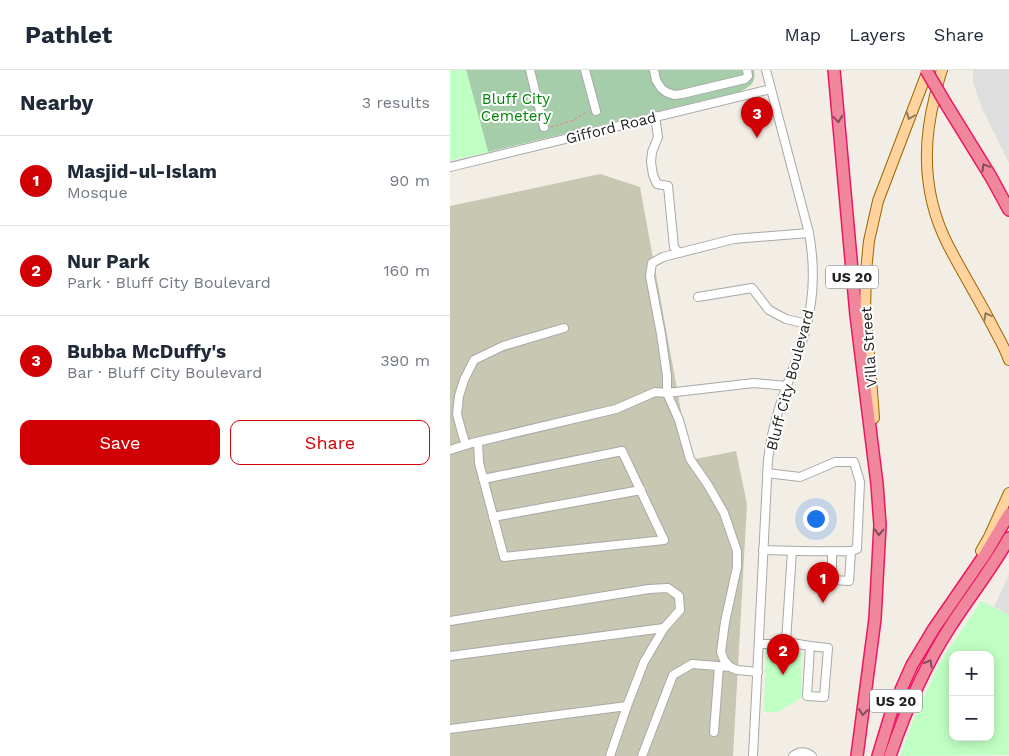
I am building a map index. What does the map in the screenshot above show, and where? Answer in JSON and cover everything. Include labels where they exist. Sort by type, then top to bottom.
[{"type":"highway","name":"US 20","points":[[834,70],[856,315],[877,484],[880,525],[875,619],[857,756]]},
{"type":"highway","points":[[927,70],[1009,210]]},
{"type":"highway","name":"US 20","points":[[878,756],[892,710],[912,665],[986,553],[1009,514]]},
{"type":"highway","points":[[890,756],[901,724],[926,668],[949,628],[1009,538]]},
{"type":"main road","name":"Villa Street","points":[[877,484],[872,378],[865,312],[869,241],[878,201],[927,70]]},
{"type":"main road","points":[[942,70],[927,132],[929,190],[935,213],[947,244],[990,320],[1009,360]]},
{"type":"main road","points":[[956,596],[989,537],[1009,493]]},
{"type":"street","points":[[530,70],[544,127]]},
{"type":"street","points":[[585,70],[595,108]]},
{"type":"street","points":[[654,70],[658,84],[666,92],[674,95],[742,80],[748,73]]},
{"type":"street","name":"Bluff City Boulevard","points":[[753,756],[770,444],[807,324],[812,297],[812,248],[809,233],[766,70]]},
{"type":"street","name":"Gifford Road","points":[[450,167],[771,89]]},
{"type":"street","points":[[655,116],[658,137],[652,152],[653,175],[657,184],[668,186],[674,247],[679,253]]},
{"type":"street","points":[[730,667],[724,660],[721,652],[725,622],[737,567],[737,551],[724,514],[708,485],[690,459],[679,420],[667,393],[667,376],[650,276],[652,263],[663,257],[734,239],[809,233]]},
{"type":"street","points":[[698,297],[752,288],[768,310],[786,319],[807,324]]},
{"type":"street","points":[[466,445],[457,414],[459,396],[464,380],[474,360],[503,346],[564,328]]},
{"type":"street","points":[[450,450],[616,409],[655,392],[667,393],[754,383],[787,386]]},
{"type":"street","points":[[478,442],[479,462],[483,479],[504,557],[664,540],[622,451],[483,479]]},
{"type":"street","points":[[763,550],[851,551],[857,549],[860,482],[854,462],[835,462],[800,477],[768,473]]},
{"type":"street","points":[[493,517],[641,490]]},
{"type":"street","points":[[786,642],[792,551]]},
{"type":"street","points":[[832,551],[832,580],[849,581],[851,551]]},
{"type":"street","points":[[450,621],[631,592],[668,588],[679,596],[680,610],[664,628],[644,662],[610,756]]},
{"type":"street","points":[[450,656],[664,628]]},
{"type":"street","points":[[759,644],[782,644],[786,642],[828,648],[824,697],[807,696],[810,646]]},
{"type":"street","points":[[642,756],[673,675],[692,664],[730,667],[737,670],[758,672]]},
{"type":"street","points":[[714,732],[718,666]]},
{"type":"street","points":[[450,729],[627,706]]},
{"type":"street","points":[[793,756],[802,752],[812,756]]},
{"type":"path","points":[[544,127],[561,125],[595,108]]},
{"type":"shaded area","points":[[973,70],[1009,70],[1009,163],[982,108],[973,82]]},
{"type":"shaded area","points":[[600,174],[640,187],[690,460],[736,451],[747,504],[733,756],[450,756],[450,206]]},
{"type":"shaded area","points":[[1009,574],[1009,615],[994,607]]},
{"type":"green space","points":[[450,70],[466,70],[488,152],[450,161]]},
{"type":"green space","name":"Bluff City Cemetery","points":[[466,70],[754,70],[754,78],[752,84],[739,92],[488,152]]},
{"type":"green space","points":[[981,601],[1009,615],[1009,755],[900,756],[912,723],[939,664]]},
{"type":"green space","points":[[766,649],[801,652],[801,698],[778,712],[764,712]]},
{"type":"place","name":"Bubba McDuffy's","points":[[757,138]]},
{"type":"place","name":"Masjid-ul-Islam","points":[[823,603]]},
{"type":"place","name":"Nur Park","points":[[783,675]]}]
